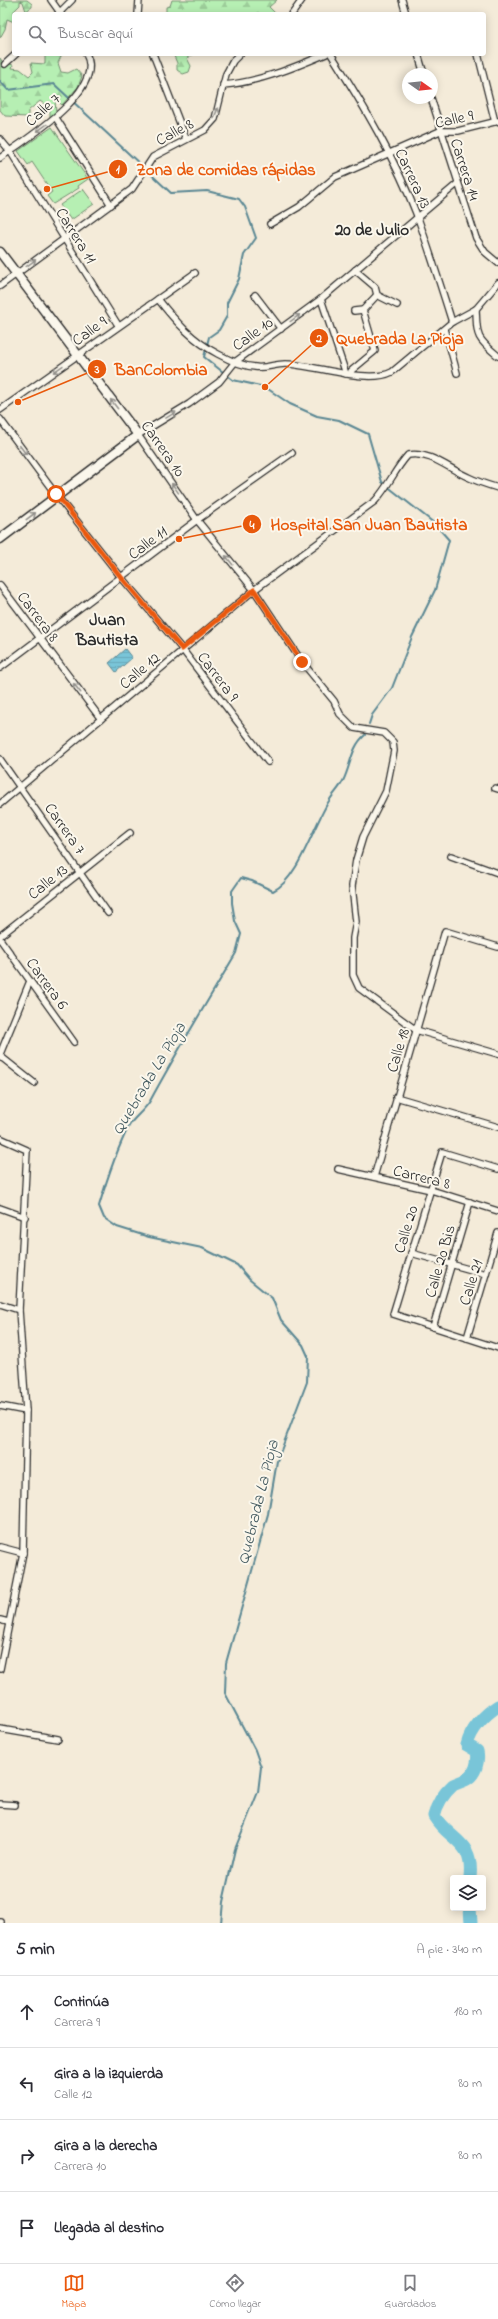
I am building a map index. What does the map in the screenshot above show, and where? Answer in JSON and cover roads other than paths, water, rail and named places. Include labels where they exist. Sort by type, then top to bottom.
[{"type":"main road","name":"Carrera 10","points":[[0,252],[138,435]]},
{"type":"main road","name":"Calle 10","points":[[0,539],[138,435]]},
{"type":"street","points":[[51,0],[58,12]]},
{"type":"street","points":[[60,12],[72,0]]},
{"type":"street","points":[[138,12],[139,0]]},
{"type":"street","points":[[293,12],[302,0]]},
{"type":"street","points":[[402,0],[405,12]]},
{"type":"street","points":[[5,64],[14,56]]},
{"type":"street","name":"Calle 7","points":[[0,158],[56,118],[81,88],[90,69],[87,56]]},
{"type":"street","points":[[154,56],[186,139]]},
{"type":"street","name":"Calle 8","points":[[0,286],[132,189],[153,157],[205,130],[215,118],[223,85],[233,61],[238,56]]},
{"type":"street","points":[[223,85],[247,82],[290,69],[321,56]]},
{"type":"street","name":"Carrera 13","points":[[332,56],[360,99],[389,155],[417,217],[452,322]]},
{"type":"street","points":[[419,56],[422,68]]},
{"type":"street","points":[[479,56],[497,122]]},
{"type":"street","name":"Carrera 14","points":[[433,104],[457,184],[476,238],[485,252],[496,262]]},
{"type":"street","points":[[56,118],[111,205]]},
{"type":"street","name":"Calle 9","points":[[270,224],[299,207],[335,177],[389,155],[440,131],[458,131],[497,122]]},
{"type":"street","name":"Carrera 11","points":[[0,139],[10,151],[118,325]]},
{"type":"street","name":"Calle 10","points":[[138,435],[188,404],[219,382],[235,362],[321,299],[457,184]]},
{"type":"street","points":[[496,262],[498,254]]},
{"type":"street","points":[[355,270],[375,287],[378,295],[397,305]]},
{"type":"street","name":"Calle 9","points":[[0,410],[118,325],[195,273]]},
{"type":"street","points":[[158,299],[175,322],[194,338],[216,354],[235,362],[256,368],[285,364],[349,374],[384,376],[392,372],[452,322],[476,309],[498,283]]},
{"type":"street","points":[[255,295],[281,329]]},
{"type":"street","points":[[354,311],[363,310],[378,295]]},
{"type":"street","points":[[321,299],[349,374]]},
{"type":"street","points":[[476,309],[477,329],[480,342],[498,356]]},
{"type":"street","points":[[349,374],[375,351],[363,310]]},
{"type":"street","points":[[445,329],[457,373]]},
{"type":"street","name":"Carrera 9","points":[[0,419],[57,496],[121,577],[182,649],[268,762]]},
{"type":"street","name":"Carrera 10","points":[[138,435],[197,520],[254,590],[302,662],[334,701],[340,714],[354,728],[384,733],[393,742],[394,751],[386,791],[363,836],[354,867],[352,886],[356,922],[353,938],[353,974],[359,988],[416,1030]]},
{"type":"street","name":"Calle 11","points":[[0,668],[197,520],[292,453]]},
{"type":"street","name":"Calle 12","points":[[0,804],[182,649],[254,590],[358,514],[384,491],[396,468],[408,455],[420,455],[435,460],[467,477],[498,488]]},
{"type":"street","name":"Carrera 8","points":[[0,586],[101,719]]},
{"type":"street","name":"Carrera 7","points":[[0,759],[108,913]]},
{"type":"street","name":"Calle 13","points":[[0,937],[80,871],[130,833]]},
{"type":"street","points":[[451,856],[498,873]]},
{"type":"street","name":"Calle 18","points":[[374,1177],[445,931],[498,946]]},
{"type":"street","name":"Carrera 6","points":[[0,937],[74,1042]]},
{"type":"street","points":[[30,981],[0,1055],[34,1083]]},
{"type":"street","points":[[416,1030],[498,1054]]},
{"type":"street","points":[[396,1097],[498,1127]]},
{"type":"street","points":[[0,1138],[27,1150],[19,1310],[26,1411],[23,1553],[8,1622],[0,1669]]},
{"type":"street","name":"Calle 20","points":[[433,1327],[393,1314],[442,1152],[498,1169]]},
{"type":"street","name":"Carrera 8","points":[[338,1169],[431,1190],[498,1211]]},
{"type":"street","name":"Calle 20 Bis","points":[[433,1327],[470,1202]]},
{"type":"street","points":[[0,1208],[24,1216]]},
{"type":"street","name":"Calle 21","points":[[467,1338],[498,1233]]},
{"type":"street","points":[[411,1253],[486,1274]]},
{"type":"street","points":[[0,1304],[19,1310]]},
{"type":"street","points":[[433,1327],[498,1348]]},
{"type":"street","points":[[0,1406],[26,1411]]},
{"type":"street","points":[[0,1547],[23,1553]]},
{"type":"street","points":[[0,1620],[8,1622]]},
{"type":"street","points":[[0,1729],[58,1740]]},
{"type":"street","points":[[0,1804],[15,1805]]},
{"type":"water","points":[[125,649],[132,658],[116,672],[109,663]]},
{"type":"waterway","name":"Quebrada La Pioja","points":[[0,81],[8,90],[54,84],[171,193],[207,191],[239,199],[245,207],[256,238],[244,255],[239,279],[227,303],[227,316],[219,330],[209,337],[204,357],[233,380],[265,387],[290,404],[317,416],[339,420],[368,434],[382,482],[434,523],[449,540],[435,590],[412,637],[392,688],[372,715],[369,724]]},
{"type":"waterway","name":"Quebrada La Pioja","points":[[221,1923],[223,1902],[235,1849],[258,1792],[261,1767],[255,1750],[225,1693],[226,1663],[268,1514],[277,1461],[307,1382],[308,1356],[303,1345],[281,1320],[272,1298],[250,1280],[237,1265],[202,1248],[149,1237],[117,1227],[104,1218],[99,1206],[112,1165],[129,1126],[150,1101],[181,1045],[236,953],[241,934],[235,921],[232,891],[241,878],[252,881],[273,891],[282,885],[290,876],[298,864],[323,811],[340,787],[357,745],[365,735]]},
{"type":"waterway","points":[[470,1875],[470,1865],[465,1849],[460,1842],[440,1825],[434,1816],[435,1811],[446,1792],[453,1785],[464,1781],[472,1775],[478,1759],[477,1751],[467,1745],[469,1739],[479,1723],[498,1706]]},
{"type":"waterway","points":[[470,1911],[471,1923]]},
{"type":"place","name":"Zona de comidas rápidas","points":[[47,189]]},
{"type":"place","name":"Quebrada La Pioja","points":[[265,387]]},
{"type":"place","name":"BanColombia","points":[[18,402]]},
{"type":"place","name":"Hospital San Juan Bautista","points":[[179,539]]},
{"type":"district","name":"20 de Julio","points":[[372,229]]},
{"type":"district","name":"Juan Bautista","points":[[107,629]]}]
